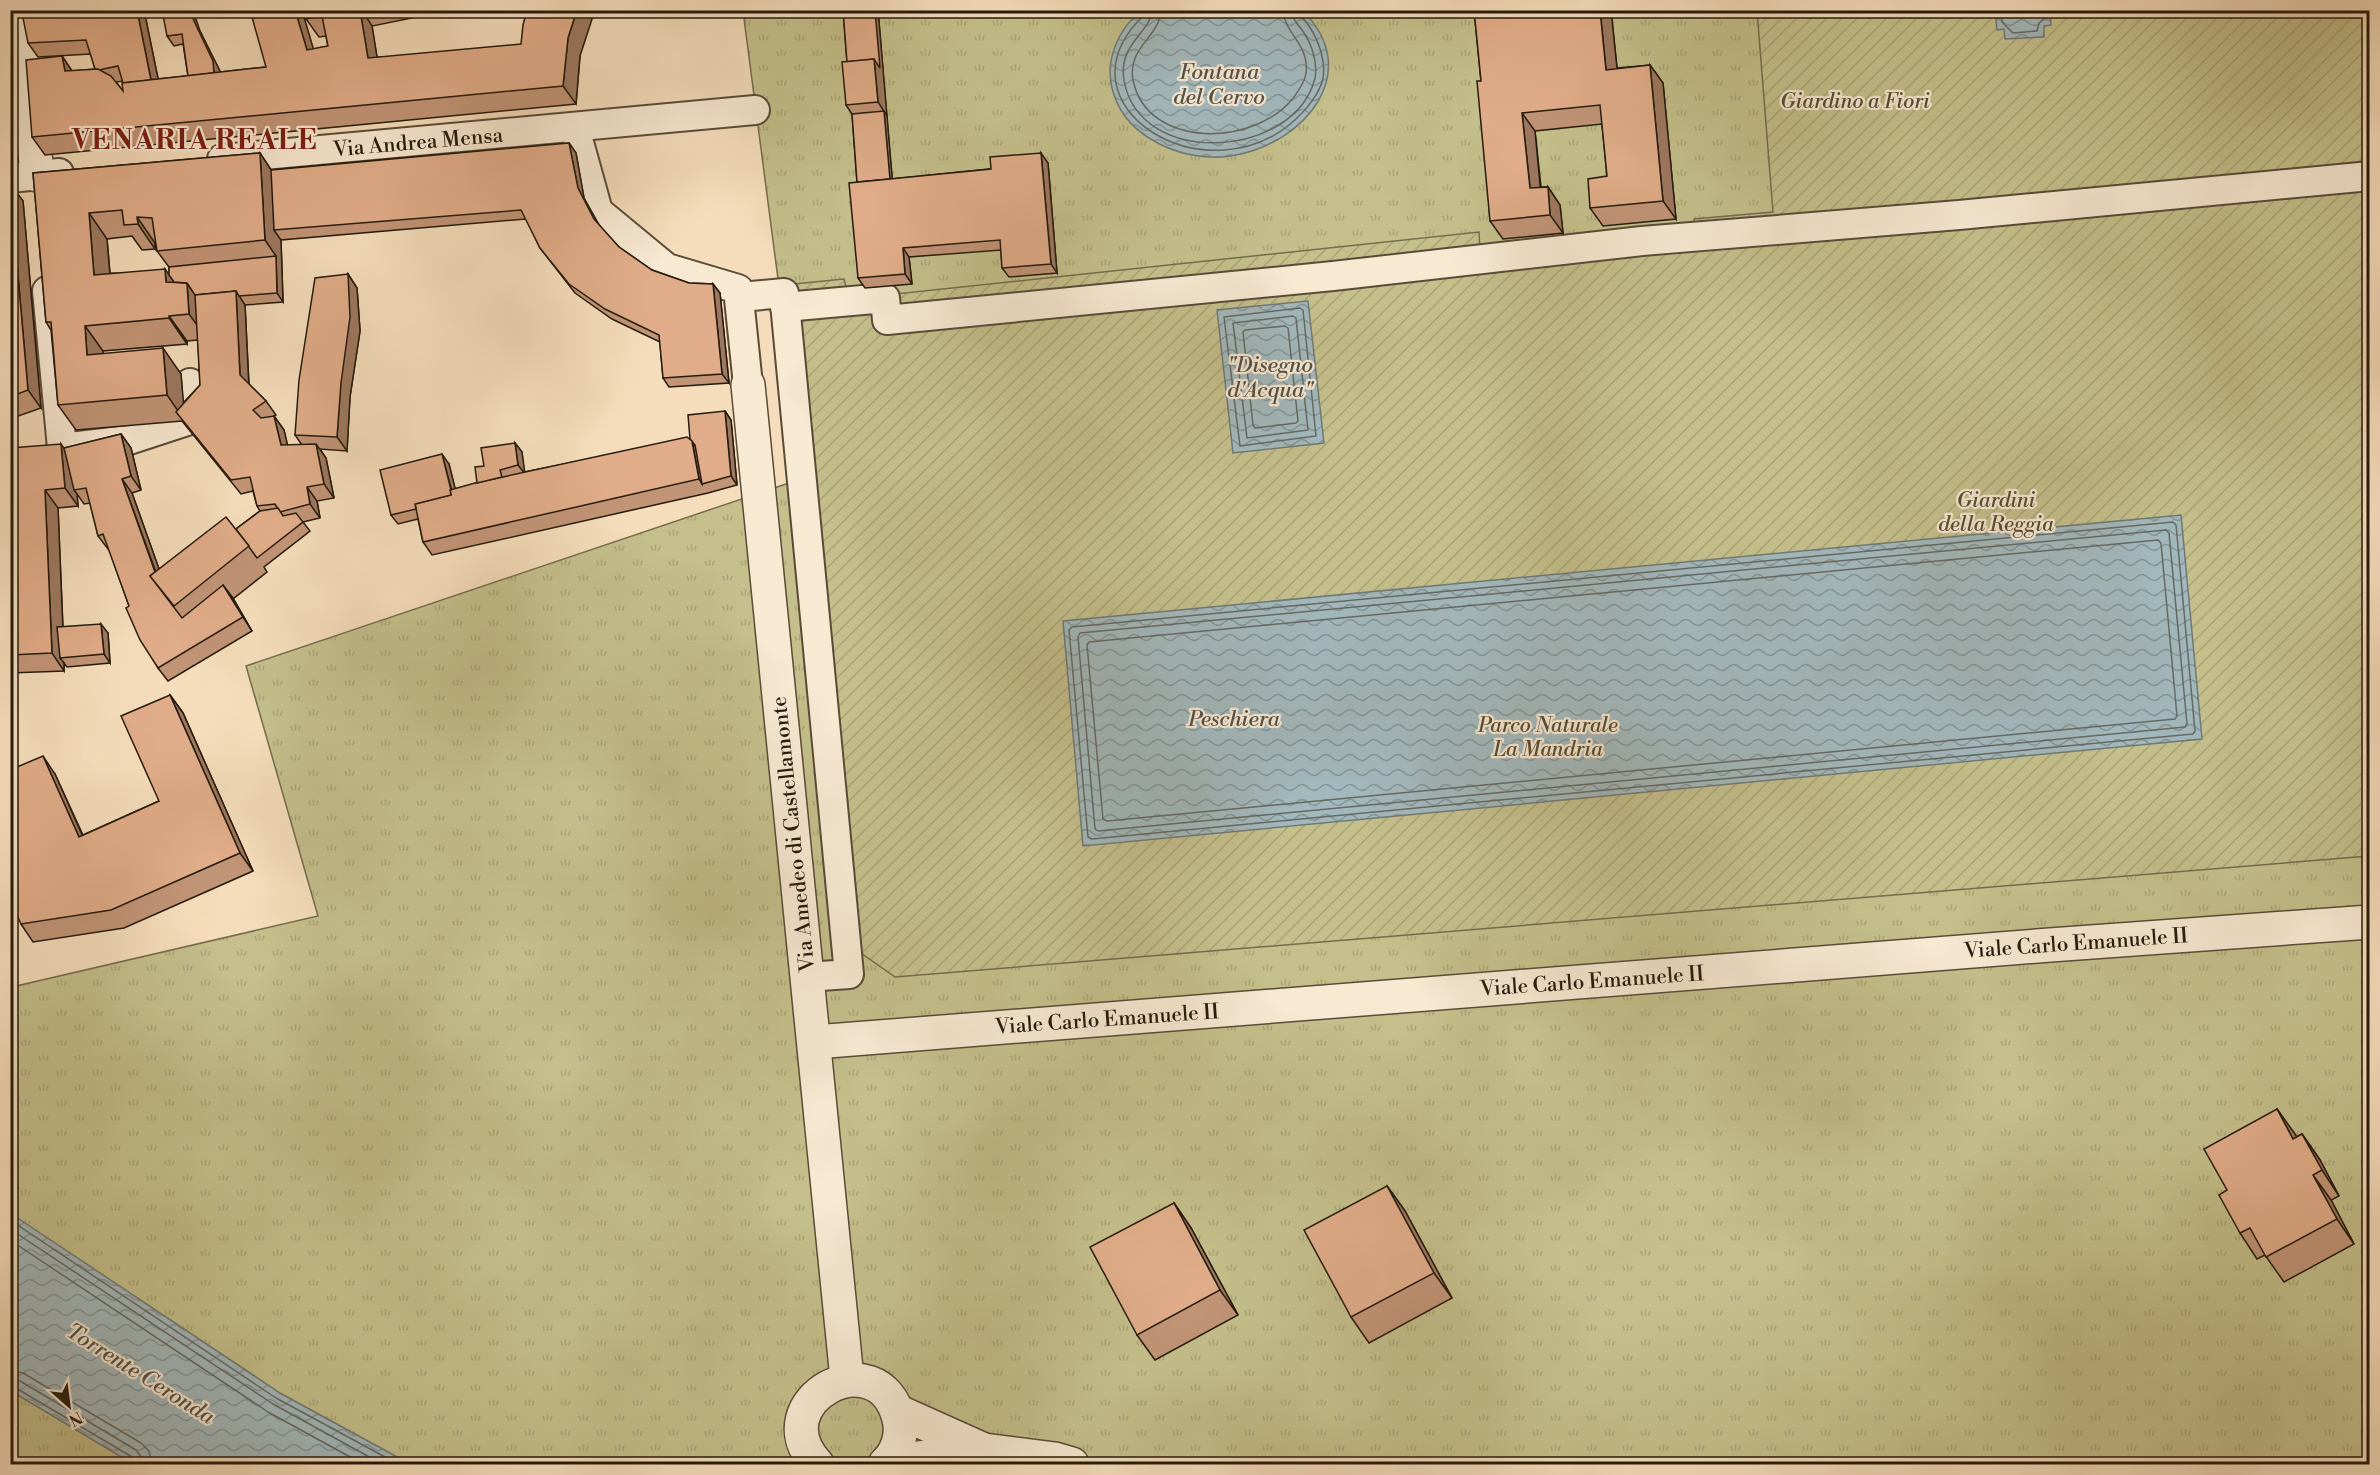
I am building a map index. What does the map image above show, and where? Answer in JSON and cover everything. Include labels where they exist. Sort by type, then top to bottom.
[{"type":"street","points":[[22,10],[29,184],[85,171]]},
{"type":"street","name":"Via Andrea Mensa","points":[[192,162],[755,110]]},
{"type":"street","points":[[575,128],[598,211],[667,268],[739,293],[784,293],[849,974],[807,977]]},
{"type":"street","points":[[785,307],[885,298],[887,320],[1333,276],[1642,241],[1959,215],[2370,176]]},
{"type":"street","points":[[45,270],[62,448],[129,440],[188,420],[189,383]]},
{"type":"street","name":"Via Amedeo di Castellamonte","points":[[739,293],[847,1379]]},
{"type":"street","name":"Viale Carlo Emanuele II","points":[[814,1042],[2370,922]]},
{"type":"street","points":[[817,1464],[807,1451],[802,1436],[802,1420],[807,1405],[824,1388],[847,1379],[863,1381],[878,1387],[890,1398],[897,1411],[901,1425],[900,1438],[895,1451],[886,1463]]},
{"type":"street","points":[[897,1411],[984,1450]]},
{"type":"street","points":[[886,1463],[984,1450],[1055,1459],[1072,1464]]},
{"type":"green space","name":"Parco Naturale La Mandria","points":[[743,11],[2369,11],[2369,1464],[11,1464],[12,987],[318,916],[246,666],[804,478]]},
{"type":"green space","name":"Giardini della Reggia","points":[[1757,11],[2369,11],[2369,856],[895,977],[861,953],[794,284],[844,279],[849,299],[1479,232],[1480,250],[1694,225],[1694,219],[1773,212]]},
{"type":"water","name":"Fontana del Cervo","points":[[1141,11],[1303,11],[1320,34],[1328,57],[1327,80],[1318,101],[1304,120],[1284,136],[1261,148],[1236,155],[1213,157],[1191,155],[1159,144],[1142,133],[1125,116],[1114,96],[1110,77],[1112,55],[1120,35]]},
{"type":"water","points":[[1995,11],[2050,11],[2051,25],[2044,26],[2044,37],[2005,39],[2004,29],[1997,30]]},
{"type":"water","name":"\"Disegno d'Acqua\"","points":[[1308,301],[1324,443],[1233,453],[1217,310]]},
{"type":"water","name":"Peschiera","points":[[2181,515],[2202,739],[1083,846],[1063,621]]},
{"type":"water","name":"Torrente Ceronda","points":[[10,1213],[280,1393],[410,1464],[133,1464],[11,1391]]},
{"type":"building","points":[[29,10],[137,10],[151,80],[123,83],[118,66],[95,69],[86,40],[28,43],[23,18]]},
{"type":"building","points":[[162,10],[190,10],[213,61],[214,73],[188,76],[182,34],[167,36]]},
{"type":"building","points":[[250,10],[295,10],[307,50],[328,46],[322,16],[306,19],[304,10],[360,10],[368,58],[521,44],[527,10],[577,10],[568,38],[563,86],[32,137],[26,60],[62,56],[65,71],[98,69],[111,76],[123,91],[122,83],[266,67]]},
{"type":"building","points":[[843,10],[875,10],[880,68],[874,59],[847,62]]},
{"type":"building","points":[[1474,10],[1600,10],[1606,70],[1650,65],[1663,201],[1590,208],[1588,179],[1607,176],[1600,105],[1522,113],[1530,188],[1548,187],[1550,215],[1490,221],[1477,81],[1481,81]]},
{"type":"building","points":[[874,59],[878,102],[846,105],[842,62]]},
{"type":"building","points":[[884,111],[890,179],[857,182],[852,114]]},
{"type":"building","points":[[569,143],[578,188],[594,219],[619,247],[652,270],[689,283],[713,284],[722,374],[663,378],[659,335],[605,309],[569,284],[540,248],[521,210],[274,230],[271,170]]},
{"type":"building","points":[[260,153],[265,240],[157,251],[152,218],[137,217],[138,224],[124,225],[122,210],[89,213],[94,275],[165,269],[166,282],[187,283],[189,314],[85,326],[87,355],[163,348],[167,395],[58,405],[51,322],[46,322],[33,173]]},
{"type":"building","points":[[1041,153],[1051,264],[1002,268],[1000,240],[903,248],[905,274],[858,278],[849,183],[991,169],[990,157]]},
{"type":"building","points":[[10,185],[28,390],[10,397]]},
{"type":"building","points":[[276,256],[277,293],[239,296],[236,291],[195,295],[187,283],[174,282],[169,275],[169,267]]},
{"type":"building","points":[[348,274],[350,317],[341,383],[337,437],[295,435],[299,380],[315,278]]},
{"type":"building","points":[[236,291],[240,375],[266,401],[253,410],[261,418],[274,416],[281,445],[316,444],[324,484],[307,487],[310,504],[280,512],[275,504],[257,506],[250,477],[231,480],[176,412],[200,385],[195,295]]},
{"type":"building","points":[[725,411],[731,476],[702,484],[695,445],[690,439],[688,415]]},
{"type":"building","points":[[121,434],[131,476],[122,479],[155,572],[150,576],[182,618],[223,585],[243,617],[158,668],[140,640],[126,608],[129,606],[103,534],[98,536],[86,488],[74,490],[64,448]]},
{"type":"building","points":[[687,437],[692,441],[699,479],[423,542],[415,504],[451,495],[450,490]]},
{"type":"building","points":[[515,443],[518,465],[500,470],[502,477],[477,483],[475,467],[484,466],[481,448]]},
{"type":"building","points":[[61,444],[65,488],[45,490],[52,653],[10,655],[10,448]]},
{"type":"building","points":[[442,454],[451,495],[415,504],[416,509],[391,515],[380,470]]},
{"type":"building","points":[[278,508],[283,516],[296,513],[303,522],[257,558],[236,529],[260,511]]},
{"type":"building","points":[[226,517],[249,546],[174,606],[150,576]]},
{"type":"building","points":[[101,624],[104,654],[60,658],[57,627]]},
{"type":"building","points":[[170,695],[240,853],[111,910],[21,924],[10,900],[10,770],[43,756],[79,837],[159,801],[121,716]]},
{"type":"building","points":[[2277,1109],[2293,1139],[2302,1134],[2322,1170],[2313,1175],[2337,1219],[2266,1257],[2250,1228],[2240,1233],[2219,1195],[2227,1190],[2204,1149]]},
{"type":"building","points":[[1387,1186],[1434,1273],[1351,1317],[1304,1230]]},
{"type":"building","points":[[1174,1203],[1220,1290],[1137,1335],[1090,1247]]},
{"type":"district","name":"VENARIA REALE","points":[[195,140]]},
{"type":"park label","name":"Giardino a Fiori","points":[[1855,101]]}]
